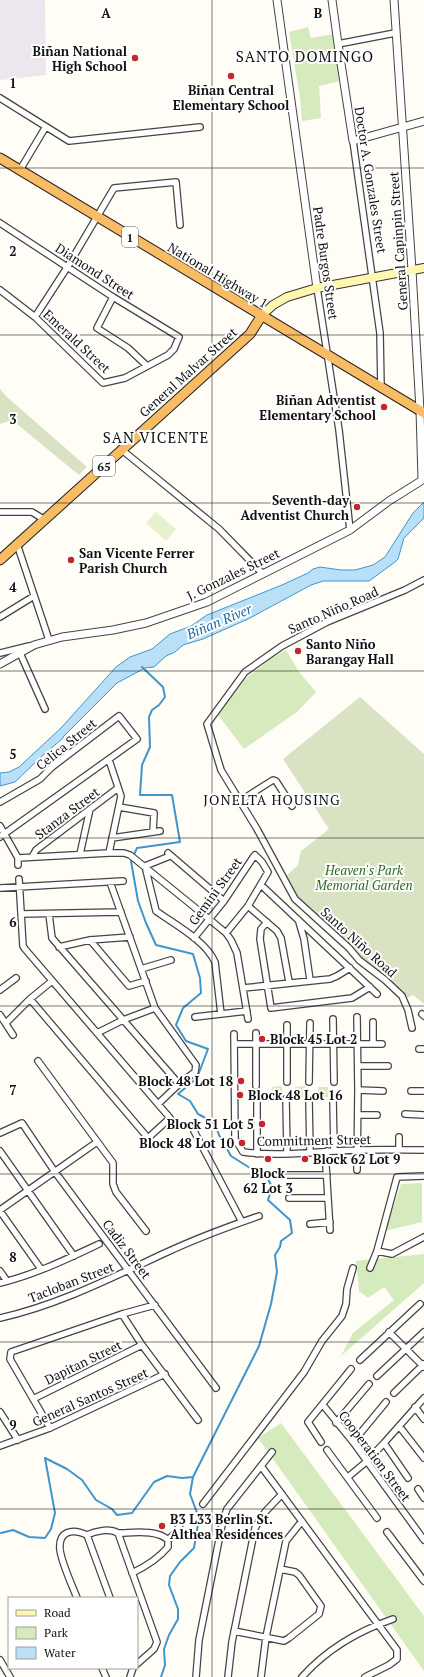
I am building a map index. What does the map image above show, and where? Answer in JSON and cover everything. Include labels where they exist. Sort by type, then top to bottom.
[{"type":"highway","name":"National Highway 1","points":[[0,158],[422,412]]},
{"type":"highway","name":"General Malvar Street","points":[[0,560],[250,334],[262,315]]},
{"type":"main road","name":"General Malvar Street","points":[[262,315],[273,305],[287,298],[317,288],[424,268]]},
{"type":"street","name":"Padre Burgos Street","points":[[277,0],[317,288],[339,430],[350,530]]},
{"type":"street","name":"Doctor A. Gonzales Street","points":[[332,0],[373,277],[380,333],[381,388]]},
{"type":"street","name":"General Capinpin Street","points":[[394,0],[395,33],[403,127],[422,412],[423,480]]},
{"type":"street","points":[[338,44],[395,33]]},
{"type":"street","points":[[0,98],[45,128],[69,141],[200,127]]},
{"type":"street","points":[[353,141],[424,121]]},
{"type":"street","points":[[20,170],[45,128]]},
{"type":"street","points":[[35,317],[68,266],[114,188],[176,182],[180,226]]},
{"type":"street","name":"Diamond Street","points":[[0,223],[68,266],[113,297],[179,337]]},
{"type":"street","name":"Emerald Street","points":[[0,290],[35,317],[103,383],[125,378],[146,365],[168,355],[174,349],[179,337]]},
{"type":"street","points":[[113,297],[97,328],[128,348],[146,365]]},
{"type":"street","points":[[122,450],[219,529],[263,574]]},
{"type":"street","name":"J. Gonzales Street","points":[[0,664],[34,645],[49,640],[113,630],[160,619],[207,602],[350,530],[423,480]]},
{"type":"street","points":[[0,512],[32,512],[45,520]]},
{"type":"street","points":[[17,544],[49,640]]},
{"type":"street","name":"Santo Niño Road","points":[[412,1028],[408,1010],[402,996],[385,980],[359,960],[340,940],[295,899],[221,770],[206,724],[245,672],[298,637],[328,622],[405,590],[424,580]]},
{"type":"street","points":[[0,617],[34,596]]},
{"type":"street","points":[[0,653],[34,645]]},
{"type":"street","points":[[20,652],[44,709]]},
{"type":"street","name":"Celica Street","points":[[0,802],[40,779],[52,767],[120,716],[136,740],[109,760]]},
{"type":"street","points":[[2,836],[109,760],[121,796],[109,853]]},
{"type":"street","points":[[240,801],[273,780],[276,781],[292,806]]},
{"type":"street","name":"Stanza Street","points":[[32,857],[36,850],[118,788]]},
{"type":"street","points":[[118,807],[154,814],[153,832]]},
{"type":"street","points":[[80,854],[90,809]]},
{"type":"street","points":[[0,826],[2,836],[18,858],[18,865]]},
{"type":"street","points":[[112,838],[160,831]]},
{"type":"street","points":[[18,858],[109,853],[124,853],[130,855],[210,919],[232,940],[237,953],[248,1019]]},
{"type":"street","points":[[145,866],[169,854],[224,901]]},
{"type":"street","name":"Gemini Street","points":[[194,938],[224,901],[254,856],[257,856],[268,872],[261,885]]},
{"type":"street","points":[[145,866],[156,911],[194,938],[208,951],[215,962],[221,1014]]},
{"type":"street","points":[[19,879],[23,946],[170,1118],[148,1138],[30,999]]},
{"type":"street","points":[[0,888],[123,881]]},
{"type":"street","points":[[110,882],[155,1008],[196,1065],[195,1072],[158,1104]]},
{"type":"street","points":[[226,933],[248,906],[261,885],[377,994]]},
{"type":"street","points":[[248,906],[277,931],[281,938],[289,982]]},
{"type":"street","points":[[21,914],[121,912]]},
{"type":"street","points":[[49,914],[52,938],[59,948],[180,1084]]},
{"type":"street","points":[[267,922],[261,929],[260,939],[271,1008],[352,998],[370,987]]},
{"type":"street","points":[[299,922],[304,939],[310,980]]},
{"type":"street","points":[[59,948],[90,940],[130,937]]},
{"type":"street","points":[[90,940],[129,986],[146,981]]},
{"type":"street","points":[[141,969],[171,960]]},
{"type":"street","points":[[243,988],[289,982],[330,979],[350,968]]},
{"type":"street","points":[[0,990],[16,978]]},
{"type":"street","points":[[6,1023],[30,999],[52,981]]},
{"type":"street","points":[[97,1033],[123,1020],[155,1008]]},
{"type":"street","points":[[195,1017],[247,1011]]},
{"type":"street","points":[[0,1015],[13,1035]]},
{"type":"street","points":[[357,1017],[357,1170]]},
{"type":"street","points":[[333,1019],[334,1082]]},
{"type":"street","points":[[373,1022],[373,1044]]},
{"type":"street","points":[[309,1082],[311,1044],[310,1023]]},
{"type":"street","points":[[287,1025],[287,1082]]},
{"type":"street","points":[[256,1033],[256,1086]]},
{"type":"street","points":[[234,1034],[234,1044],[382,1044]]},
{"type":"street","name":"Commitment Street","points":[[234,1044],[235,1139],[243,1152],[257,1154],[358,1150],[424,1150]]},
{"type":"street","points":[[38,1061],[113,1163],[113,1184],[116,1192],[146,1231]]},
{"type":"street","points":[[358,1066],[388,1066]]},
{"type":"street","points":[[358,1090],[383,1091]]},
{"type":"street","points":[[411,1091],[424,1091]]},
{"type":"street","points":[[257,1098],[257,1154]]},
{"type":"street","points":[[286,1099],[287,1153]]},
{"type":"street","points":[[333,1099],[334,1151]]},
{"type":"street","points":[[309,1100],[310,1153]]},
{"type":"street","points":[[358,1114],[377,1115]]},
{"type":"street","points":[[405,1114],[424,1115]]},
{"type":"street","name":"Cadiz Street","points":[[0,1133],[22,1123],[55,1172],[216,1388]]},
{"type":"street","points":[[194,1131],[242,1222]]},
{"type":"street","points":[[399,1137],[399,1150]]},
{"type":"street","points":[[41,1269],[0,1210],[97,1142]]},
{"type":"street","points":[[0,1151],[74,1256]]},
{"type":"street","points":[[327,1152],[330,1230]]},
{"type":"street","points":[[277,1176],[327,1175]]},
{"type":"street","points":[[370,1268],[377,1251],[397,1177],[424,1176]]},
{"type":"street","points":[[289,1198],[328,1198]]},
{"type":"street","name":"Tacloban Street","points":[[0,1318],[31,1310],[102,1284],[166,1252],[259,1216]]},
{"type":"street","points":[[310,1224],[330,1222]]},
{"type":"street","points":[[377,1251],[392,1254],[424,1237]]},
{"type":"street","points":[[0,1283],[74,1256],[99,1244]]},
{"type":"street","points":[[203,1504],[304,1372],[322,1340],[342,1316],[346,1304],[347,1289],[353,1268]]},
{"type":"street","points":[[0,1271],[7,1281]]},
{"type":"street","points":[[360,1360],[420,1304]]},
{"type":"street","points":[[50,1428],[10,1359],[11,1352],[122,1314],[155,1306]]},
{"type":"street","points":[[122,1314],[142,1345],[198,1420]]},
{"type":"street","points":[[389,1332],[424,1366],[394,1393]]},
{"type":"street","points":[[377,1376],[405,1348],[424,1332]]},
{"type":"street","name":"Dapitan Street","points":[[33,1399],[142,1345]]},
{"type":"street","points":[[320,1442],[308,1422],[351,1369]]},
{"type":"street","name":"General Santos Street","points":[[0,1446],[50,1428],[165,1374]]},
{"type":"street","points":[[336,1423],[369,1384]]},
{"type":"street","points":[[348,1477],[366,1462],[424,1398]]},
{"type":"street","points":[[353,1442],[386,1402]]},
{"type":"street","name":"Cooperation Street","points":[[323,1405],[422,1533],[424,1540]]},
{"type":"street","points":[[415,1407],[424,1419]]},
{"type":"street","points":[[0,1412],[18,1440]]},
{"type":"street","points":[[399,1426],[424,1458]]},
{"type":"street","points":[[384,1443],[408,1478]]},
{"type":"street","points":[[327,1450],[377,1518]]},
{"type":"street","points":[[196,1677],[199,1640],[223,1520],[227,1509],[272,1452]]},
{"type":"street","points":[[261,1466],[397,1650],[397,1659],[389,1666],[366,1677]]},
{"type":"street","points":[[418,1489],[424,1498]]},
{"type":"street","points":[[228,1677],[234,1631],[257,1524],[265,1512],[282,1494]]},
{"type":"street","points":[[261,1677],[266,1638],[286,1541],[302,1521]]},
{"type":"street","points":[[168,1540],[175,1534],[182,1522]]},
{"type":"street","points":[[77,1597],[60,1551],[60,1544],[66,1533],[71,1530],[79,1531],[87,1535],[110,1597]]},
{"type":"street","points":[[87,1535],[94,1531],[114,1531],[118,1534],[163,1535],[168,1540],[168,1547],[151,1564],[132,1573]]},
{"type":"street","points":[[387,1532],[423,1578]]},
{"type":"street","points":[[118,1534],[157,1642],[154,1649],[138,1663]]},
{"type":"street","points":[[234,1631],[266,1638],[286,1640],[320,1614],[321,1606],[299,1575],[296,1572],[280,1569]]},
{"type":"street","points":[[302,1677],[330,1650],[358,1633],[377,1624],[393,1619]]},
{"type":"street","points":[[0,1660],[10,1677]]},
{"type":"shaded area","points":[[0,0],[45,0],[46,75],[0,80]]},
{"type":"green space","points":[[308,27],[311,38],[334,34],[340,81],[319,86],[321,118],[302,121],[300,98],[289,32]]},
{"type":"green space","points":[[0,389],[7,397],[87,467],[79,475],[12,420],[0,424]]},
{"type":"green space","points":[[156,512],[176,529],[166,541],[146,523]]},
{"type":"green space","points":[[286,650],[299,672],[316,692],[298,711],[244,749],[218,715],[245,679],[269,660]]},
{"type":"green space","name":"Heaven's Park Memorial Garden","points":[[360,697],[424,754],[424,1004],[413,995],[401,1001],[296,895],[287,875],[298,865],[301,851],[329,829],[283,759]]},
{"type":"green space","points":[[282,1086],[283,1097],[273,1097],[272,1087]]},
{"type":"green space","points":[[305,1086],[305,1097],[295,1097],[295,1087]]},
{"type":"green space","points":[[318,1087],[328,1087],[328,1097],[318,1098]]},
{"type":"green space","points":[[422,1183],[422,1222],[385,1231],[401,1184]]},
{"type":"green space","points":[[424,1254],[424,1283],[341,1356],[353,1333],[394,1300],[384,1287],[368,1298],[359,1291],[356,1261]]},
{"type":"green space","points":[[281,1423],[424,1616],[424,1671],[258,1438]]},
{"type":"water","name":"Biñan River","points":[[424,502],[424,518],[404,538],[398,559],[369,581],[323,581],[311,585],[248,619],[203,639],[183,645],[175,652],[166,656],[154,667],[145,668],[117,683],[63,738],[15,782],[0,786],[0,773],[9,772],[19,767],[61,728],[116,667],[130,657],[152,649],[170,634],[191,626],[207,615],[282,585],[308,573],[313,569],[320,567],[355,570],[373,565],[385,557],[413,513]]},
{"type":"waterway","points":[[142,667],[163,687],[165,697],[159,705],[152,710],[149,717],[150,747],[142,765],[140,795],[172,795],[180,842],[137,848],[131,861],[138,901],[156,945],[193,954],[200,978],[201,993],[183,1008],[176,1025],[186,1041],[208,1049],[197,1078],[178,1094],[190,1101],[198,1114],[215,1123],[219,1135],[231,1156],[255,1173],[266,1175],[272,1187],[268,1200],[290,1220],[292,1233],[281,1241],[280,1247],[275,1255],[277,1272],[271,1304],[259,1346],[193,1477],[190,1494],[199,1518],[194,1548],[180,1562],[170,1576],[169,1585],[178,1609],[178,1619],[169,1635],[164,1649],[165,1665],[161,1677]]},
{"type":"waterway","points":[[1,1533],[13,1530],[29,1537],[45,1538],[51,1529],[55,1513],[45,1458],[67,1469],[82,1480],[96,1500],[112,1509],[117,1515],[132,1513],[154,1482],[167,1476],[182,1478],[193,1477]]},
{"type":"place","name":"Biñan National High School","points":[[135,58]]},
{"type":"place","name":"Biñan Central Elementary School","points":[[231,76]]},
{"type":"place","name":"Biñan Adventist Elementary School","points":[[384,407]]},
{"type":"place","name":"Seventh-day Adventist Church","points":[[357,507]]},
{"type":"place","name":"San Vicente Ferrer Parish Church","points":[[71,560]]},
{"type":"place","name":"Santo Niño Barangay Hall","points":[[298,651]]},
{"type":"place","name":"Block 45 Lot 2","points":[[262,1039]]},
{"type":"place","name":"Block 48 Lot 18","points":[[241,1081]]},
{"type":"place","name":"Block 48 Lot 16","points":[[240,1095]]},
{"type":"place","name":"Block 51 Lot 5","points":[[262,1124]]},
{"type":"place","name":"Block 48 Lot 10","points":[[242,1143]]},
{"type":"place","name":"Block 62 Lot 3","points":[[268,1159]]},
{"type":"place","name":"Block 62 Lot 9","points":[[305,1159]]},
{"type":"place","name":"B3 L33 Berlin St. Althea Residences","points":[[162,1526]]},
{"type":"district","name":"SANTO DOMINGO","points":[[305,56]]},
{"type":"district","name":"SAN VICENTE","points":[[156,437]]},
{"type":"district","name":"JONELTA HOUSING","points":[[272,799]]}]
